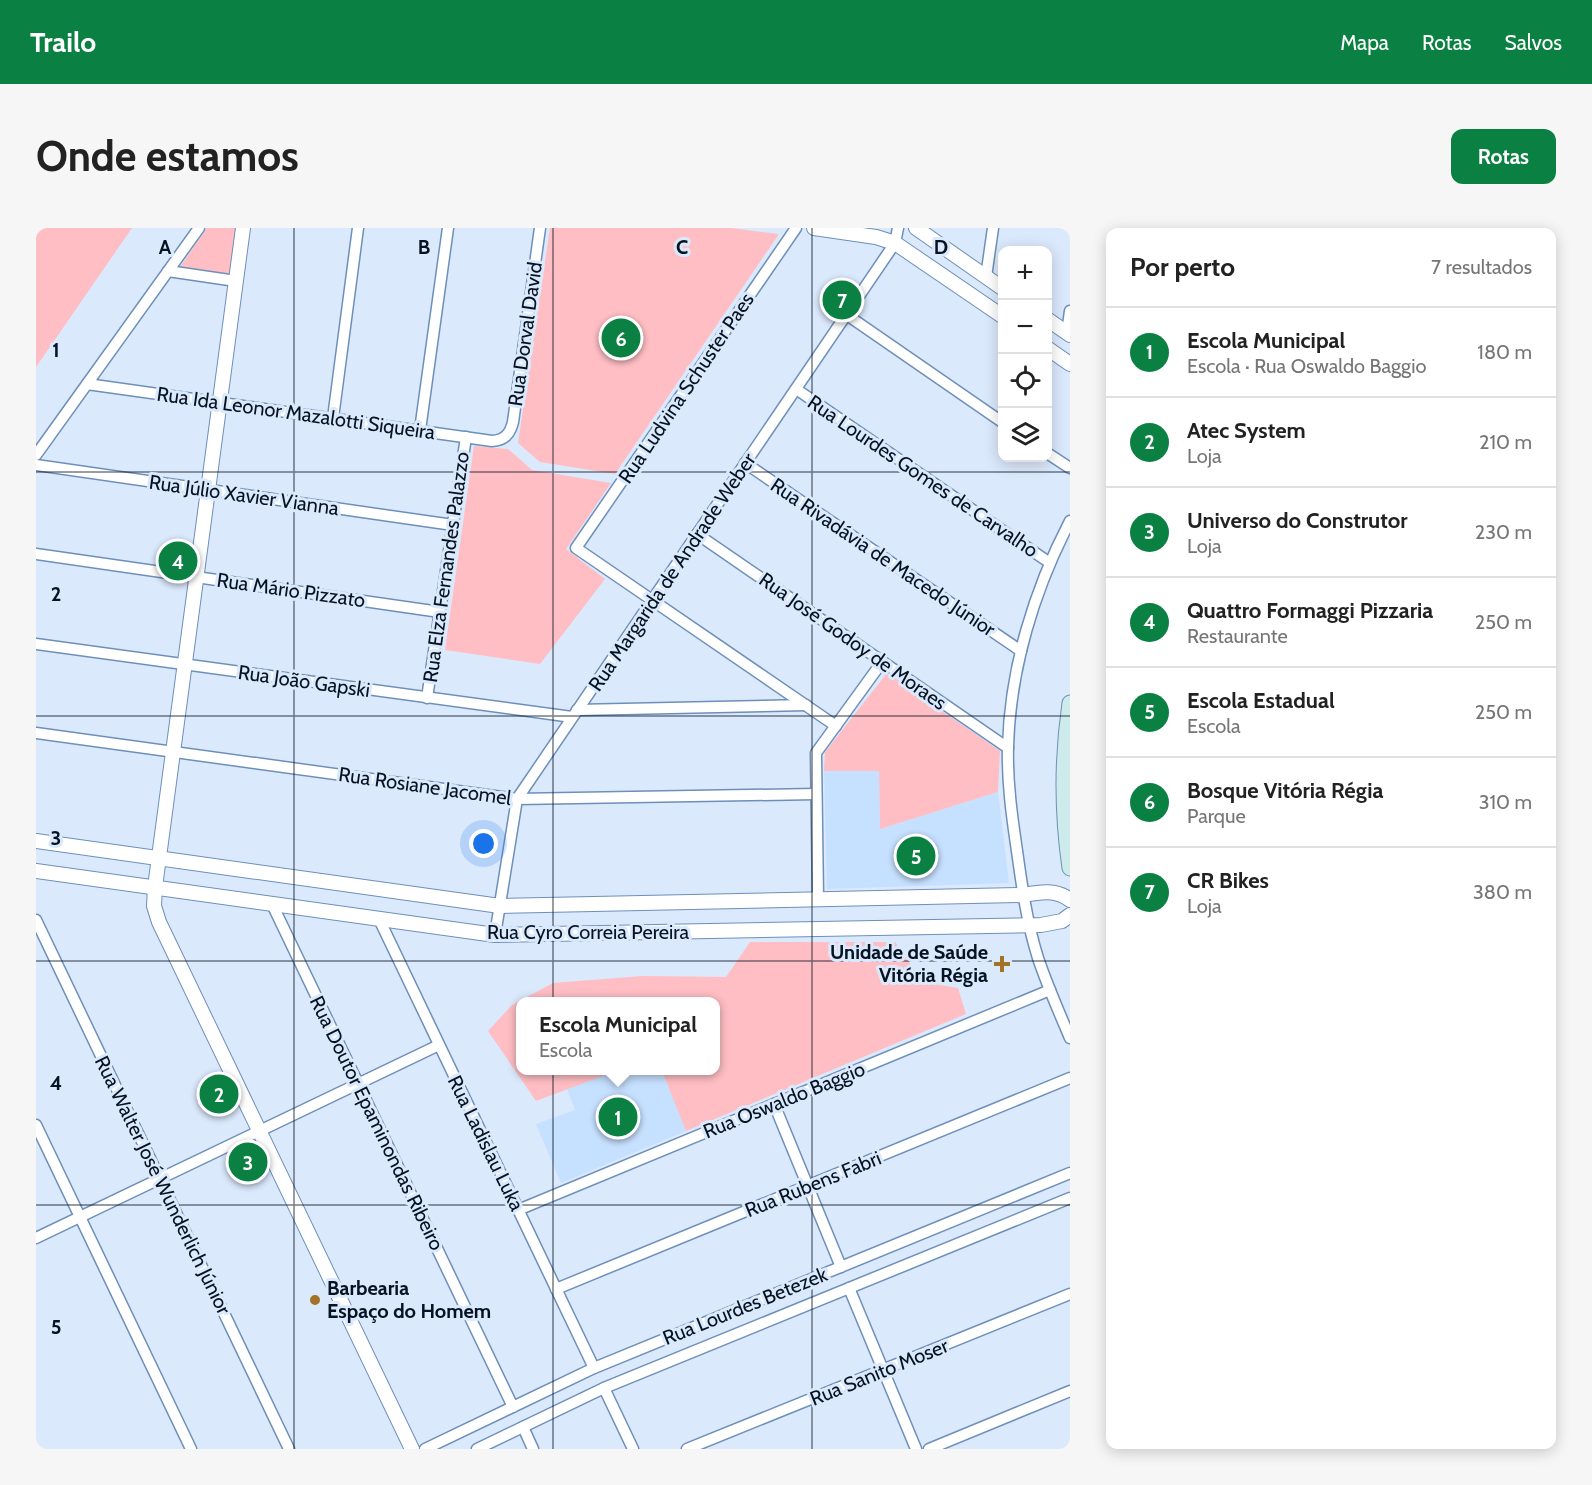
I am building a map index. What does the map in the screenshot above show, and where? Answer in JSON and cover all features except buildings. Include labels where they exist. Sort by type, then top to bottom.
[{"type":"main road","points":[[1070,703],[1064,783],[1064,813],[1070,868]]},
{"type":"street","points":[[36,455],[199,228]]},
{"type":"street","points":[[243,228],[154,906],[159,922],[412,1449]]},
{"type":"street","points":[[333,418],[358,228]]},
{"type":"street","points":[[420,430],[448,228]]},
{"type":"street","name":"Rua Dorval David","points":[[505,437],[513,422],[540,228]]},
{"type":"street","name":"Rua Ludvina Schuster Paes","points":[[652,600],[576,548],[796,228]]},
{"type":"street","points":[[814,228],[876,237],[895,243],[998,313]]},
{"type":"street","name":"Rua Margarida de Andrade Weber","points":[[495,935],[517,799],[847,315],[895,243],[898,228]]},
{"type":"street","points":[[916,228],[998,285]]},
{"type":"street","points":[[986,277],[993,228]]},
{"type":"street","points":[[168,271],[236,281]]},
{"type":"street","points":[[1068,334],[1070,311]]},
{"type":"street","points":[[847,315],[998,419]]},
{"type":"street","points":[[1052,323],[1068,334]]},
{"type":"street","points":[[1052,351],[1070,364]]},
{"type":"street","name":"Rua Ida Leonor Mazalotti Siqueira","points":[[87,384],[492,441],[505,437]]},
{"type":"street","name":"Rua Lourdes Gomes de Carvalho","points":[[796,389],[1050,563]]},
{"type":"street","name":"Rua Elza Fernandes Palazzo","points":[[427,698],[465,437]]},
{"type":"street","points":[[1052,456],[1070,468]]},
{"type":"street","name":"Rua Rivadávia de Macedo Júnior","points":[[746,463],[1021,651]]},
{"type":"street","name":"Rua Júlio Xavier Vianna","points":[[36,465],[453,525]]},
{"type":"street","points":[[1070,521],[1050,563],[1021,651],[1012,704],[1008,748],[1011,800],[1029,925],[1038,959],[1070,1038]]},
{"type":"street","name":"Rua José Godoy de Moraes","points":[[697,534],[1008,748]]},
{"type":"street","name":"Rua Mário Pizzato","points":[[36,554],[440,612]]},
{"type":"street","points":[[652,600],[836,726]]},
{"type":"street","name":"Rua João Gapski","points":[[36,644],[427,698],[575,713],[806,705]]},
{"type":"street","points":[[818,899],[816,753],[882,662]]},
{"type":"street","name":"Rua Rosiane Jacomel","points":[[36,733],[517,799],[816,794]]},
{"type":"street","name":"Rua Cyro Correia Pereira","points":[[36,841],[500,906],[1023,895],[1048,892],[1059,893],[1070,900]]},
{"type":"street","name":"Rua Cyro Correia Pereira","points":[[36,871],[495,935],[1029,925],[1052,924],[1070,915]]},
{"type":"street","name":"Rua Doutor Epaminondas Ribeiro","points":[[272,904],[513,1407]]},
{"type":"street","name":"Rua Ladislau Luka","points":[[379,918],[594,1368]]},
{"type":"street","name":"Rua Walter José Wunderlich Júnior","points":[[36,920],[289,1449]]},
{"type":"street","name":"Rua Oswaldo Baggio","points":[[518,1210],[1050,990]]},
{"type":"street","points":[[36,1238],[439,1045]]},
{"type":"street","name":"Rua Rubens Fabri","points":[[556,1289],[1070,1078]]},
{"type":"street","points":[[774,1104],[841,1267]]},
{"type":"street","points":[[36,1125],[191,1449]]},
{"type":"street","name":"Rua Lourdes Betezek","points":[[425,1449],[594,1368],[1070,1173]]},
{"type":"street","name":"Rua Lourdes Betezek","points":[[477,1449],[604,1388],[1070,1198]]},
{"type":"street","points":[[849,1288],[916,1449]]},
{"type":"street","name":"Rua Sanito Moser","points":[[687,1449],[1070,1294]]},
{"type":"street","points":[[604,1388],[633,1449]]},
{"type":"street","points":[[929,1449],[1070,1391]]},
{"type":"street","points":[[523,1427],[533,1449]]},
{"type":"shaded area","points":[[36,228],[132,228],[36,367]]},
{"type":"shaded area","points":[[207,228],[237,228],[230,274],[180,267]]},
{"type":"shaded area","points":[[550,228],[731,228],[779,234],[615,474],[540,462],[518,443]]},
{"type":"shaded area","points":[[474,446],[508,449],[532,470],[611,483],[566,549],[605,579],[540,664],[445,650]]},
{"type":"shaded area","points":[[887,673],[1000,751],[998,792],[880,829],[879,771],[824,771],[825,752]]},
{"type":"shaded area","points":[[824,771],[879,771],[880,829],[998,792],[1009,883],[827,889]]},
{"type":"shaded area","points":[[750,942],[895,942],[923,982],[958,988],[966,1014],[686,1131],[664,1075],[720,1075],[720,997],[527,997],[553,983],[642,976],[726,977]]},
{"type":"shaded area","points":[[516,1003],[516,1072],[488,1031]]},
{"type":"shaded area","points":[[518,1075],[605,1075],[536,1101]]},
{"type":"shaded area","points":[[605,1075],[664,1075],[686,1131],[561,1183],[536,1124],[575,1110],[567,1089]]},
{"type":"place","name":"CR Bikes","points":[[842,300]]},
{"type":"place","name":"Bosque Vitória Régia","points":[[621,338]]},
{"type":"place","name":"Quattro Formaggi Pizzaria","points":[[178,561]]},
{"type":"place","name":"Escola Estadual","points":[[916,856]]},
{"type":"place","name":"Unidade de Saúde Vitória Régia","points":[[1002,964]]},
{"type":"place","name":"Atec System","points":[[219,1094]]},
{"type":"place","name":"Escola Municipal","points":[[618,1117]]},
{"type":"place","name":"Universo do Construtor","points":[[248,1162]]},
{"type":"place","name":"Barbearia Espaço do Homem","points":[[315,1300]]}]
